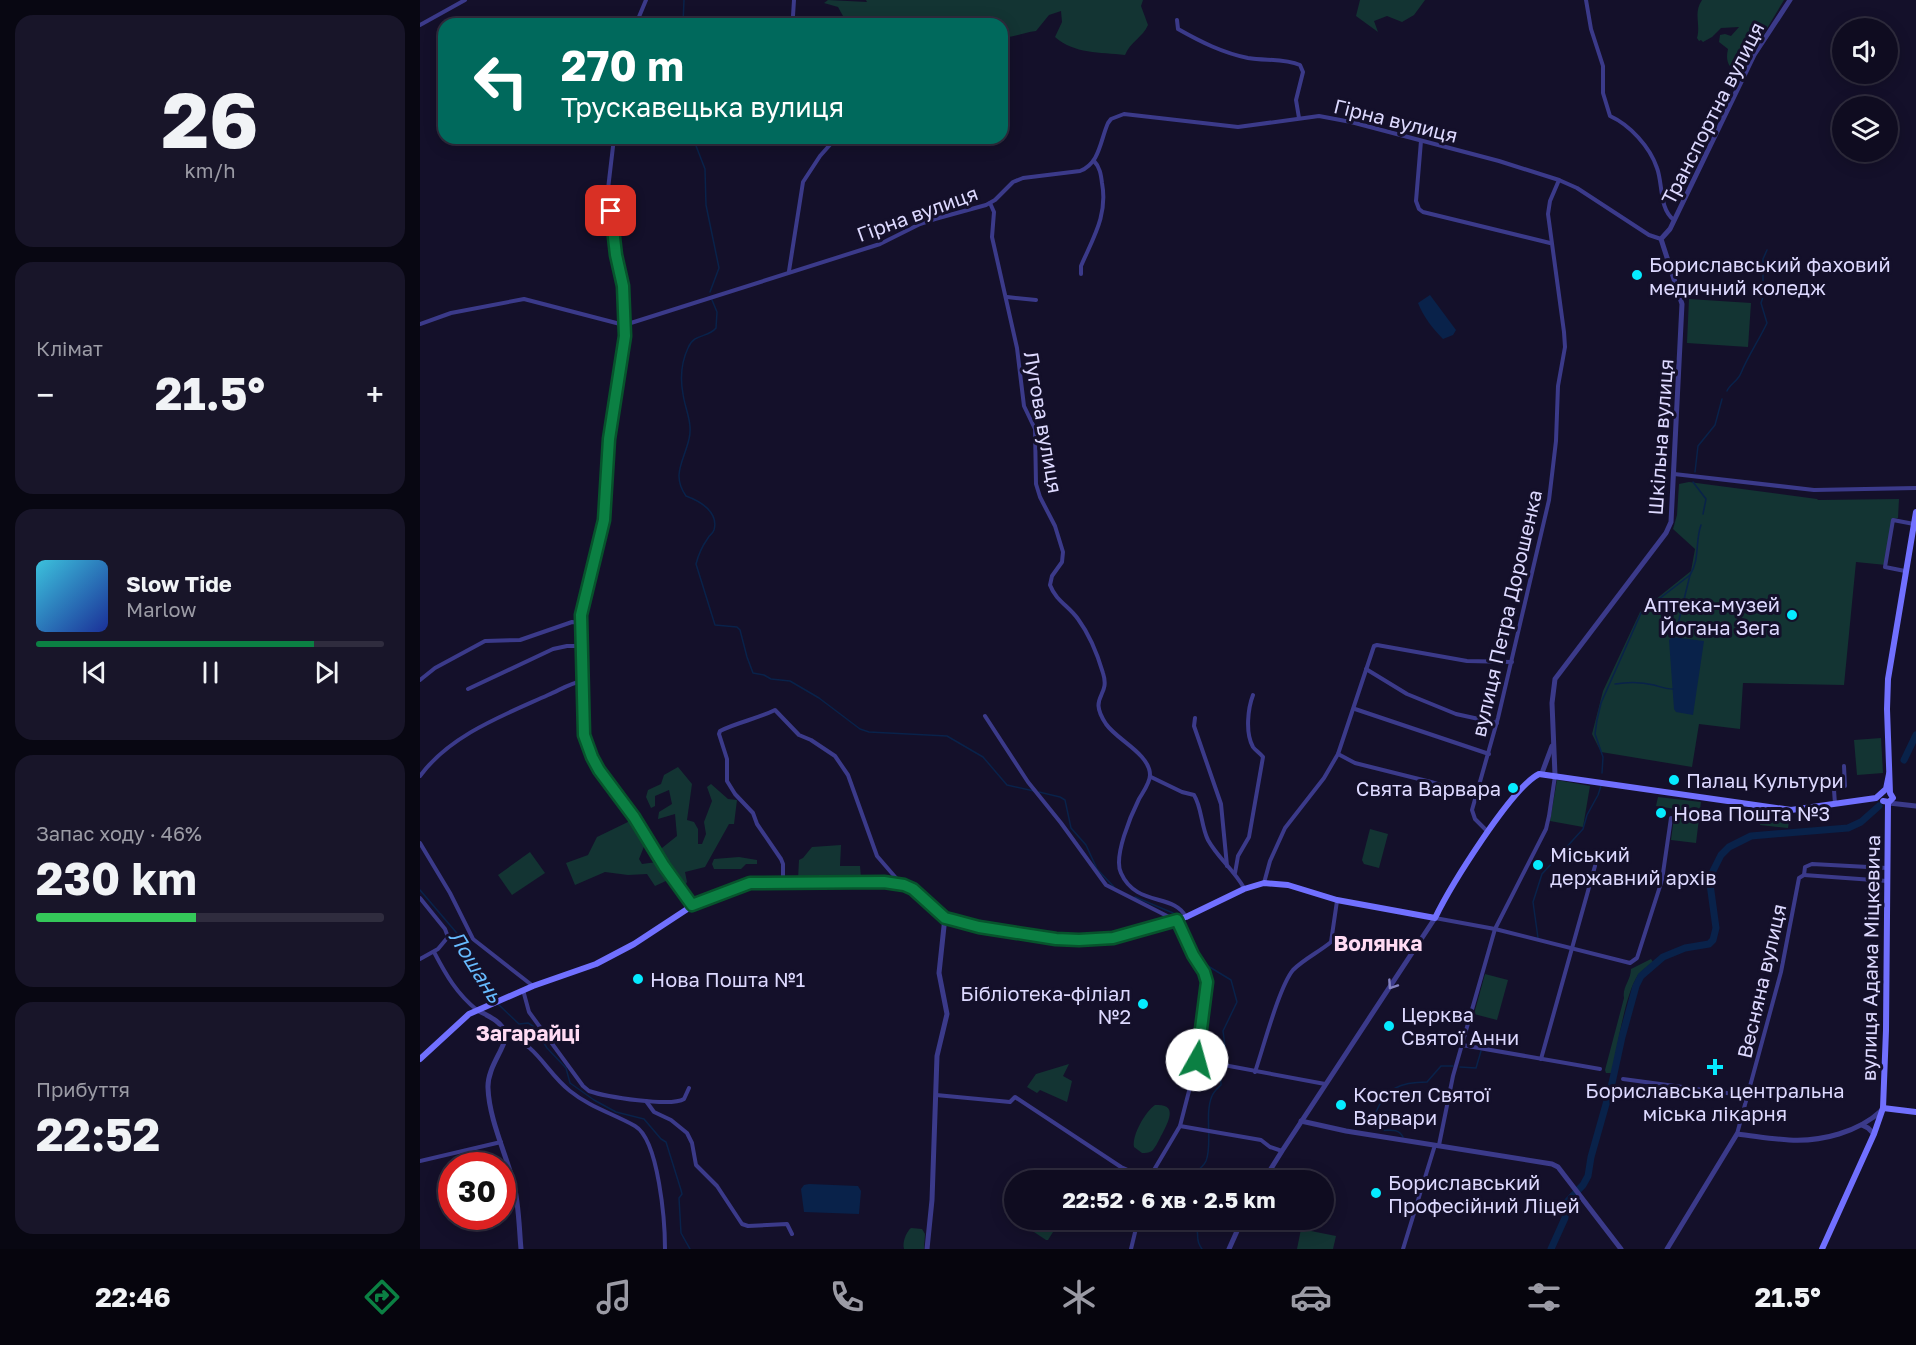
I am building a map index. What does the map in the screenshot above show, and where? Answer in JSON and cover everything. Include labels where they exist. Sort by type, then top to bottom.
[{"type":"main road","name":"вулиця Адама Міцкевича","points":[[1822,1249],[1874,1134],[1883,1108],[1886,1058],[1888,881],[1887,696],[1891,655],[1916,512]]},
{"type":"main road","points":[[420,1059],[463,1018],[477,1010],[522,990],[596,964],[634,944],[692,905],[742,885],[760,882],[897,884],[918,892],[945,918],[979,927],[1056,939],[1079,940],[1121,936],[1180,919],[1244,889],[1264,883],[1288,885],[1337,900],[1435,918],[1488,832],[1528,782],[1542,773],[1773,809],[1797,810],[1886,800]]},
{"type":"main road","points":[[1883,1108],[1916,1112]]},
{"type":"street","points":[[420,25],[465,0]]},
{"type":"street","points":[[638,18],[646,0]]},
{"type":"street","points":[[794,0],[794,18]]},
{"type":"street","points":[[1586,0],[1591,29],[1603,66],[1602,79],[1606,106],[1610,116],[1618,120],[1646,147],[1657,166],[1665,211],[1674,220]]},
{"type":"street","name":"Транспортна вулиця","points":[[1660,239],[1670,229],[1755,55],[1790,0]]},
{"type":"street","points":[[1177,20],[1179,29],[1219,50],[1247,58],[1292,62],[1300,65],[1303,72],[1296,100],[1299,118]]},
{"type":"street","name":"Гірна вулиця","points":[[624,325],[880,244],[920,224],[990,203],[1013,182],[1023,178],[1088,168],[1094,161],[1108,123],[1111,119],[1124,114],[1238,127],[1319,116],[1351,122],[1499,161],[1559,180],[1577,188],[1649,235],[1660,239]]},
{"type":"street","points":[[1421,141],[1416,201],[1419,209],[1550,243]]},
{"type":"street","points":[[613,144],[609,189],[616,255],[623,286],[625,336],[609,439],[604,520],[580,623],[584,735],[592,757],[692,905]]},
{"type":"street","points":[[789,271],[803,182],[831,144]]},
{"type":"street","points":[[1082,274],[1081,266],[1103,216],[1105,197],[1099,166],[1094,161]]},
{"type":"street","name":"вулиця Петра Дорошенка","points":[[1488,832],[1473,815],[1476,796],[1497,723],[1549,500],[1556,441],[1558,386],[1564,332],[1550,243],[1548,207],[1559,180]]},
{"type":"street","name":"Лугова вулиця","points":[[990,203],[994,212],[992,237],[1017,348],[1024,406],[1035,429],[1037,490],[1055,526],[1063,552],[1062,562],[1052,576],[1050,585],[1056,598],[1080,622],[1103,673],[1104,685],[1097,704],[1100,715],[1108,728],[1145,759],[1151,777]]},
{"type":"street","name":"Шкільна вулиця","points":[[1555,775],[1552,703],[1555,679],[1665,533],[1672,513],[1682,304],[1660,239]]},
{"type":"street","points":[[1007,297],[1036,300]]},
{"type":"street","points":[[420,324],[451,314],[524,299],[624,325]]},
{"type":"street","points":[[1674,474],[1814,490],[1916,489]]},
{"type":"street","points":[[1905,571],[1885,567],[1893,520],[1914,524]]},
{"type":"street","points":[[420,680],[435,668],[485,641],[520,640],[572,622],[580,623]]},
{"type":"street","points":[[468,689],[553,649],[581,646]]},
{"type":"street","points":[[1264,883],[1270,861],[1285,828],[1324,778],[1338,754],[1374,646],[1466,660],[1512,662]]},
{"type":"street","points":[[1366,669],[1407,694],[1456,714],[1497,723]]},
{"type":"street","points":[[420,776],[436,759],[468,734],[531,702],[575,682],[583,681]]},
{"type":"street","points":[[1235,873],[1238,856],[1249,837],[1263,759],[1252,745],[1247,710],[1253,695]]},
{"type":"street","points":[[1354,709],[1489,754]]},
{"type":"street","points":[[783,882],[782,859],[757,824],[753,813],[735,794],[728,782],[727,759],[719,734],[720,731],[734,724],[775,710],[799,735],[835,756],[848,775],[877,856],[896,878],[897,884]]},
{"type":"street","points":[[985,716],[1011,759],[1041,797],[1041,801],[1061,823],[1106,885],[1180,919]]},
{"type":"street","points":[[1195,718],[1194,726],[1221,804],[1227,867]]},
{"type":"street","name":"Шкільна вулиця","points":[[1542,773],[1552,745]]},
{"type":"street","points":[[1338,754],[1355,763],[1476,796]]},
{"type":"street","points":[[1836,804],[1834,790],[1837,786],[1845,786],[1844,766]]},
{"type":"street","points":[[1403,1249],[1437,1145],[1462,1045],[1496,929],[1546,829],[1550,816],[1555,775]]},
{"type":"street","points":[[1154,1170],[1180,1126],[1197,1060],[1207,982],[1204,972],[1193,955],[1180,919],[1183,910],[1136,892],[1125,880],[1119,868],[1121,847],[1138,801],[1151,777],[1182,792],[1194,795],[1208,839],[1227,867],[1235,873],[1244,889]]},
{"type":"street","points":[[1886,800],[1916,806]]},
{"type":"street","points":[[1270,1170],[1435,918],[1496,929],[1630,963],[1637,958],[1662,880],[1671,818]]},
{"type":"street","points":[[420,843],[450,893],[473,939],[533,986]]},
{"type":"street","points":[[1888,868],[1812,864],[1804,867],[1804,875],[1888,881]]},
{"type":"street","points":[[1541,1059],[1595,866]]},
{"type":"street","name":"Весняна вулиця","points":[[1737,1134],[1781,972],[1799,878],[1804,875]]},
{"type":"street","points":[[420,898],[447,932],[447,939],[435,952],[420,959]]},
{"type":"street","points":[[1256,1072],[1273,1015],[1288,978],[1302,963],[1331,942],[1337,900]]},
{"type":"street","points":[[927,1249],[932,1200],[937,1056],[947,1014],[939,973],[945,918]]},
{"type":"street","points":[[435,952],[445,974],[456,990],[477,1010],[500,1025],[505,1034],[505,1042],[491,1069],[488,1087],[513,1183],[521,1249]]},
{"type":"street","points":[[522,990],[529,1012],[586,1089],[603,1095],[645,1101],[681,1101],[689,1088]]},
{"type":"street","points":[[505,1034],[522,1040],[537,1053],[555,1077],[571,1092],[598,1110],[617,1117],[642,1132],[650,1146],[660,1187],[665,1249]]},
{"type":"street","points":[[505,1042],[515,1037]]},
{"type":"street","points":[[1462,1045],[1600,1069]]},
{"type":"street","points":[[1197,1060],[1326,1084]]},
{"type":"street","points":[[1623,1078],[1749,1096]]},
{"type":"street","points":[[936,1095],[1010,1102],[1015,1097],[1127,1170]]},
{"type":"street","points":[[645,1101],[654,1112],[671,1120],[687,1133],[692,1143],[696,1165],[717,1186],[742,1224],[748,1226],[787,1224],[792,1234]]},
{"type":"street","points":[[1667,1249],[1737,1134],[1792,1140],[1847,1132],[1862,1125],[1883,1108]]},
{"type":"street","points":[[1301,1121],[1346,1131],[1552,1164],[1558,1167],[1567,1178],[1621,1249]]},
{"type":"street","points":[[1862,1125],[1874,1134]]},
{"type":"street","points":[[1180,1126],[1261,1140],[1270,1147],[1282,1150]]},
{"type":"street","points":[[420,1161],[501,1142]]},
{"type":"street","points":[[1131,1249],[1136,1230]]},
{"type":"street","points":[[1229,1249],[1238,1230]]},
{"type":"green space","points":[[828,0],[867,2],[866,0],[1143,0],[1141,6],[1148,25],[1125,55],[1088,51],[1062,43],[1055,37],[1062,22],[1061,11],[1049,15],[1036,31],[1008,37],[1008,18],[840,18],[843,16],[838,7],[824,3]]},
{"type":"green space","points":[[1360,0],[1425,0],[1414,15],[1402,22],[1387,16],[1374,21],[1378,32],[1356,16]]},
{"type":"green space","points":[[1702,0],[1784,0],[1739,75],[1729,64],[1728,49],[1719,42],[1720,35],[1731,36],[1739,27],[1721,28],[1703,42],[1697,38],[1698,9]]},
{"type":"green space","points":[[1689,299],[1751,303],[1748,347],[1687,343]]},
{"type":"green space","points":[[1689,482],[1818,500],[1899,499],[1898,518],[1894,519],[1886,565],[1856,562],[1844,685],[1743,683],[1740,729],[1699,724],[1692,767],[1601,752],[1592,734],[1603,691],[1640,612],[1691,571],[1695,549],[1673,529],[1677,515],[1679,484]]},
{"type":"green space","points":[[1881,738],[1883,773],[1857,775],[1854,740]]},
{"type":"green space","points":[[678,767],[692,784],[687,820],[694,822],[698,829],[698,844],[702,844],[706,834],[704,822],[712,801],[707,787],[711,784],[728,799],[737,800],[734,824],[729,824],[705,867],[685,872],[687,882],[684,887],[661,855],[662,848],[677,836],[675,814],[658,819],[659,812],[672,804],[669,790],[655,796],[655,806],[651,808],[646,797],[648,790],[661,784],[664,775]]},
{"type":"green space","points":[[1557,780],[1590,786],[1583,827],[1550,821]]},
{"type":"green space","points":[[1658,797],[1701,802],[1696,843],[1671,840],[1675,809],[1656,806]]},
{"type":"green space","points":[[1762,811],[1790,815],[1788,828],[1760,825]]},
{"type":"green space","points":[[630,821],[645,844],[639,859],[642,864],[657,862],[668,876],[668,880],[655,886],[647,874],[628,875],[605,872],[575,885],[566,863],[588,855],[597,837]]},
{"type":"green space","points":[[1370,829],[1388,834],[1379,868],[1364,864],[1362,860]]},
{"type":"green space","points":[[841,845],[840,866],[860,866],[861,878],[798,879],[799,860],[812,847]]},
{"type":"green space","points":[[530,852],[545,873],[512,895],[498,875]]},
{"type":"green space","points":[[739,857],[757,860],[757,864],[746,864],[741,869],[714,869],[712,864],[714,859]]},
{"type":"green space","points":[[1651,959],[1653,962],[1640,973],[1633,984],[1622,1022],[1612,1073],[1606,1073],[1624,990],[1631,969]]},
{"type":"green space","points":[[1485,974],[1508,980],[1497,1020],[1474,1014]]},
{"type":"green space","points":[[1069,1064],[1063,1076],[1072,1081],[1067,1102],[1040,1090],[1037,1093],[1027,1087],[1036,1074]]},
{"type":"green space","points":[[1155,1105],[1168,1108],[1170,1116],[1152,1151],[1142,1153],[1134,1147],[1135,1136],[1143,1118]]},
{"type":"green space","points":[[911,1228],[922,1229],[925,1234],[924,1249],[904,1249],[905,1238]]},
{"type":"green space","points":[[1031,1230],[1054,1230],[1046,1240]]},
{"type":"green space","points":[[1301,1230],[1336,1236],[1333,1249],[1297,1249]]},
{"type":"water","points":[[1430,295],[1456,330],[1453,335],[1443,339],[1423,313],[1418,303]]},
{"type":"water","points":[[1672,637],[1704,641],[1693,715],[1676,712],[1674,709],[1669,640]]},
{"type":"water","points":[[804,1185],[858,1186],[861,1191],[859,1214],[804,1212],[801,1189]]},
{"type":"waterway","points":[[683,18],[684,0]]},
{"type":"waterway","points":[[695,144],[705,169],[706,205],[719,268],[710,292]]},
{"type":"waterway","points":[[1727,391],[1740,376],[1767,323],[1761,303],[1763,259],[1767,250]]},
{"type":"waterway","points":[[712,300],[717,312],[716,328],[691,343],[683,365],[682,388],[690,433],[680,468],[679,481],[686,496],[702,504],[714,518],[714,530],[696,564],[715,625],[737,627],[740,630],[753,673],[771,679],[790,681],[819,698],[860,729],[869,732],[947,736],[983,757],[1007,785],[1034,791]]},
{"type":"waterway","points":[[1695,472],[1698,446],[1715,425],[1722,399]]},
{"type":"waterway","points":[[1693,482],[1706,499],[1703,514]]},
{"type":"waterway","points":[[1678,624],[1695,563],[1701,525]]},
{"type":"waterway","points":[[1602,773],[1603,757],[1595,734],[1601,703],[1641,613],[1690,575]]},
{"type":"waterway","points":[[1615,684],[1640,683],[1673,689]]},
{"type":"waterway","points":[[1904,760],[1916,735]]},
{"type":"waterway","points":[[1538,938],[1533,902],[1542,874],[1583,829],[1601,786]]},
{"type":"waterway","points":[[1039,792],[1065,800],[1071,828],[1086,845],[1097,869],[1114,887]]},
{"type":"waterway","points":[[1551,1249],[1565,1218],[1566,1203],[1583,1185],[1588,1176],[1622,1037],[1641,976],[1663,957],[1685,948],[1709,944],[1713,940],[1716,928],[1710,884],[1711,875],[1721,855],[1729,847],[1751,836],[1848,828],[1861,822],[1879,806]]},
{"type":"waterway","name":"Лошань","points":[[420,890],[461,938],[488,991],[495,1000]]},
{"type":"waterway","points":[[1135,897],[1173,913],[1179,918]]},
{"type":"waterway","points":[[1181,922],[1203,963],[1231,980],[1237,1002],[1223,1031],[1226,1054],[1220,1071],[1221,1085],[1212,1096],[1210,1103],[1208,1154],[1206,1161],[1198,1170]]},
{"type":"waterway","name":"Лошань","points":[[498,1004],[519,1024],[528,1023],[533,1026],[547,1048],[566,1068],[570,1083],[616,1112],[644,1119],[666,1142],[682,1194],[679,1198],[681,1233],[690,1249]]},
{"type":"waterway","points":[[1482,1046],[1484,1039]]},
{"type":"waterway","points":[[1460,1067],[1476,1068],[1481,1051]]},
{"type":"waterway","points":[[1403,1137],[1395,1130],[1378,1130],[1375,1125],[1378,1119],[1375,1114],[1379,1105],[1395,1088],[1409,1083],[1427,1082],[1441,1066],[1453,1066]]},
{"type":"waterway","points":[[1197,1230],[1202,1249]]},
{"type":"place","name":"Бориславський фаховий медичний коледж","points":[[1637,275]]},
{"type":"place","name":"Аптека-музей Йогана Зега","points":[[1792,615]]},
{"type":"place","name":"Палац Культури","points":[[1674,780]]},
{"type":"place","name":"Свята Варвара","points":[[1513,788]]},
{"type":"place","name":"Нова Пошта №3","points":[[1661,813]]},
{"type":"place","name":"Міський державний архів","points":[[1538,865]]},
{"type":"place","name":"Нова Пошта №1","points":[[638,979]]},
{"type":"place","name":"Бібліотека-філіал №2","points":[[1143,1004]]},
{"type":"place","name":"Церква Святої Анни","points":[[1389,1026]]},
{"type":"place","name":"Бориславська центральна міська лікарня","points":[[1715,1067]]},
{"type":"place","name":"Костел Святої Варвари","points":[[1341,1105]]},
{"type":"place","name":"Бориславський Професійний Ліцей","points":[[1376,1193]]},
{"type":"district","name":"Волянка","points":[[1378,943]]},
{"type":"district","name":"Загарайці","points":[[528,1033]]},
{"type":"route","points":[[611,211],[616,255],[623,286],[625,336],[609,439],[604,520],[581,615],[584,735],[599,770],[634,817],[664,866],[692,905],[750,883],[884,882],[913,889],[945,918],[979,927],[1056,939],[1113,938],[1177,920],[1207,982],[1197,1060]]}]
